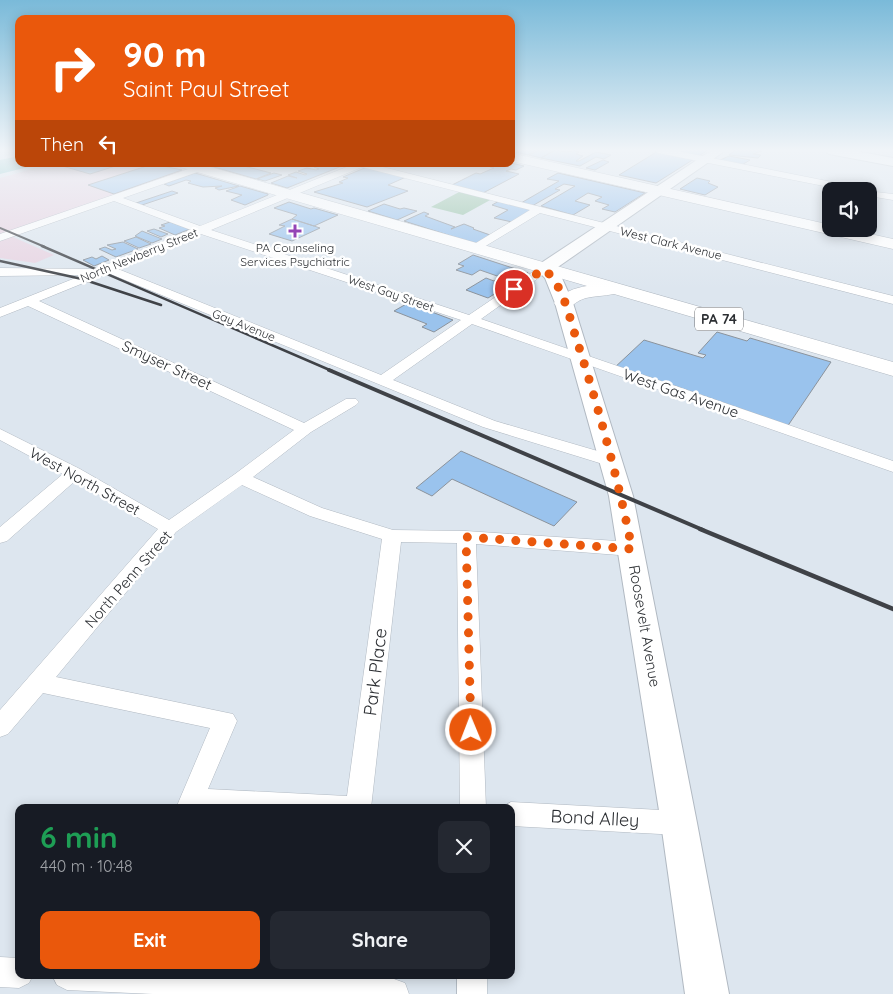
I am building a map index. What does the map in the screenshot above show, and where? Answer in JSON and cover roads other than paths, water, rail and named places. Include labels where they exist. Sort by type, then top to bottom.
[{"type":"main road","name":"PA 74","points":[[299,196],[893,369]]},
{"type":"main road","points":[[544,269],[652,196]]},
{"type":"main road","points":[[684,196],[893,244]]},
{"type":"main road","name":"Roosevelt Avenue","points":[[544,269],[553,276],[564,302],[583,359],[622,496],[680,823],[707,994]]},
{"type":"main road","points":[[564,302],[579,293],[589,291],[623,292]]},
{"type":"street","points":[[0,238],[118,196]]},
{"type":"street","name":"North Newberry Street","points":[[0,313],[280,196]]},
{"type":"street","name":"West Clark Avenue","points":[[489,196],[893,300]]},
{"type":"street","name":"West Gay Street","points":[[114,198],[200,230],[398,294],[470,320]]},
{"type":"street","points":[[474,248],[539,209]]},
{"type":"street","points":[[383,380],[544,269]]},
{"type":"street","points":[[0,272],[103,270]]},
{"type":"street","name":"Gay Avenue","points":[[103,270],[383,380],[489,424],[612,461]]},
{"type":"street","name":"Smyser Street","points":[[28,301],[305,429]]},
{"type":"street","name":"West Gas Avenue","points":[[470,320],[893,467]]},
{"type":"street","name":"North Penn Street","points":[[0,728],[170,528],[241,478],[305,429],[351,402]]},
{"type":"street","name":"West North Street","points":[[0,434],[74,473],[170,528]]},
{"type":"street","points":[[0,537],[74,473]]},
{"type":"street","points":[[241,478],[316,512],[392,536],[466,537],[632,549]]},
{"type":"street","name":"Park Place","points":[[358,804],[392,536]]},
{"type":"street","points":[[466,537],[473,804]]},
{"type":"street","points":[[39,684],[225,721],[189,804]]},
{"type":"street","name":"Bond Alley","points":[[515,814],[680,823]]},
{"type":"street","points":[[0,972],[15,973]]},
{"type":"street","points":[[102,979],[128,982],[339,981],[394,994]]},
{"type":"street","points":[[472,979],[472,994]]},
{"type":"railway","points":[[0,228],[45,247]]},
{"type":"railway","points":[[42,246],[332,371]]},
{"type":"railway","points":[[0,261],[82,279],[161,305]]},
{"type":"railway","points":[[329,370],[703,530]]},
{"type":"railway","points":[[700,529],[893,609]]},
{"type":"place","name":"PA Counseling Services Psychiatric","points":[[295,231]]}]
